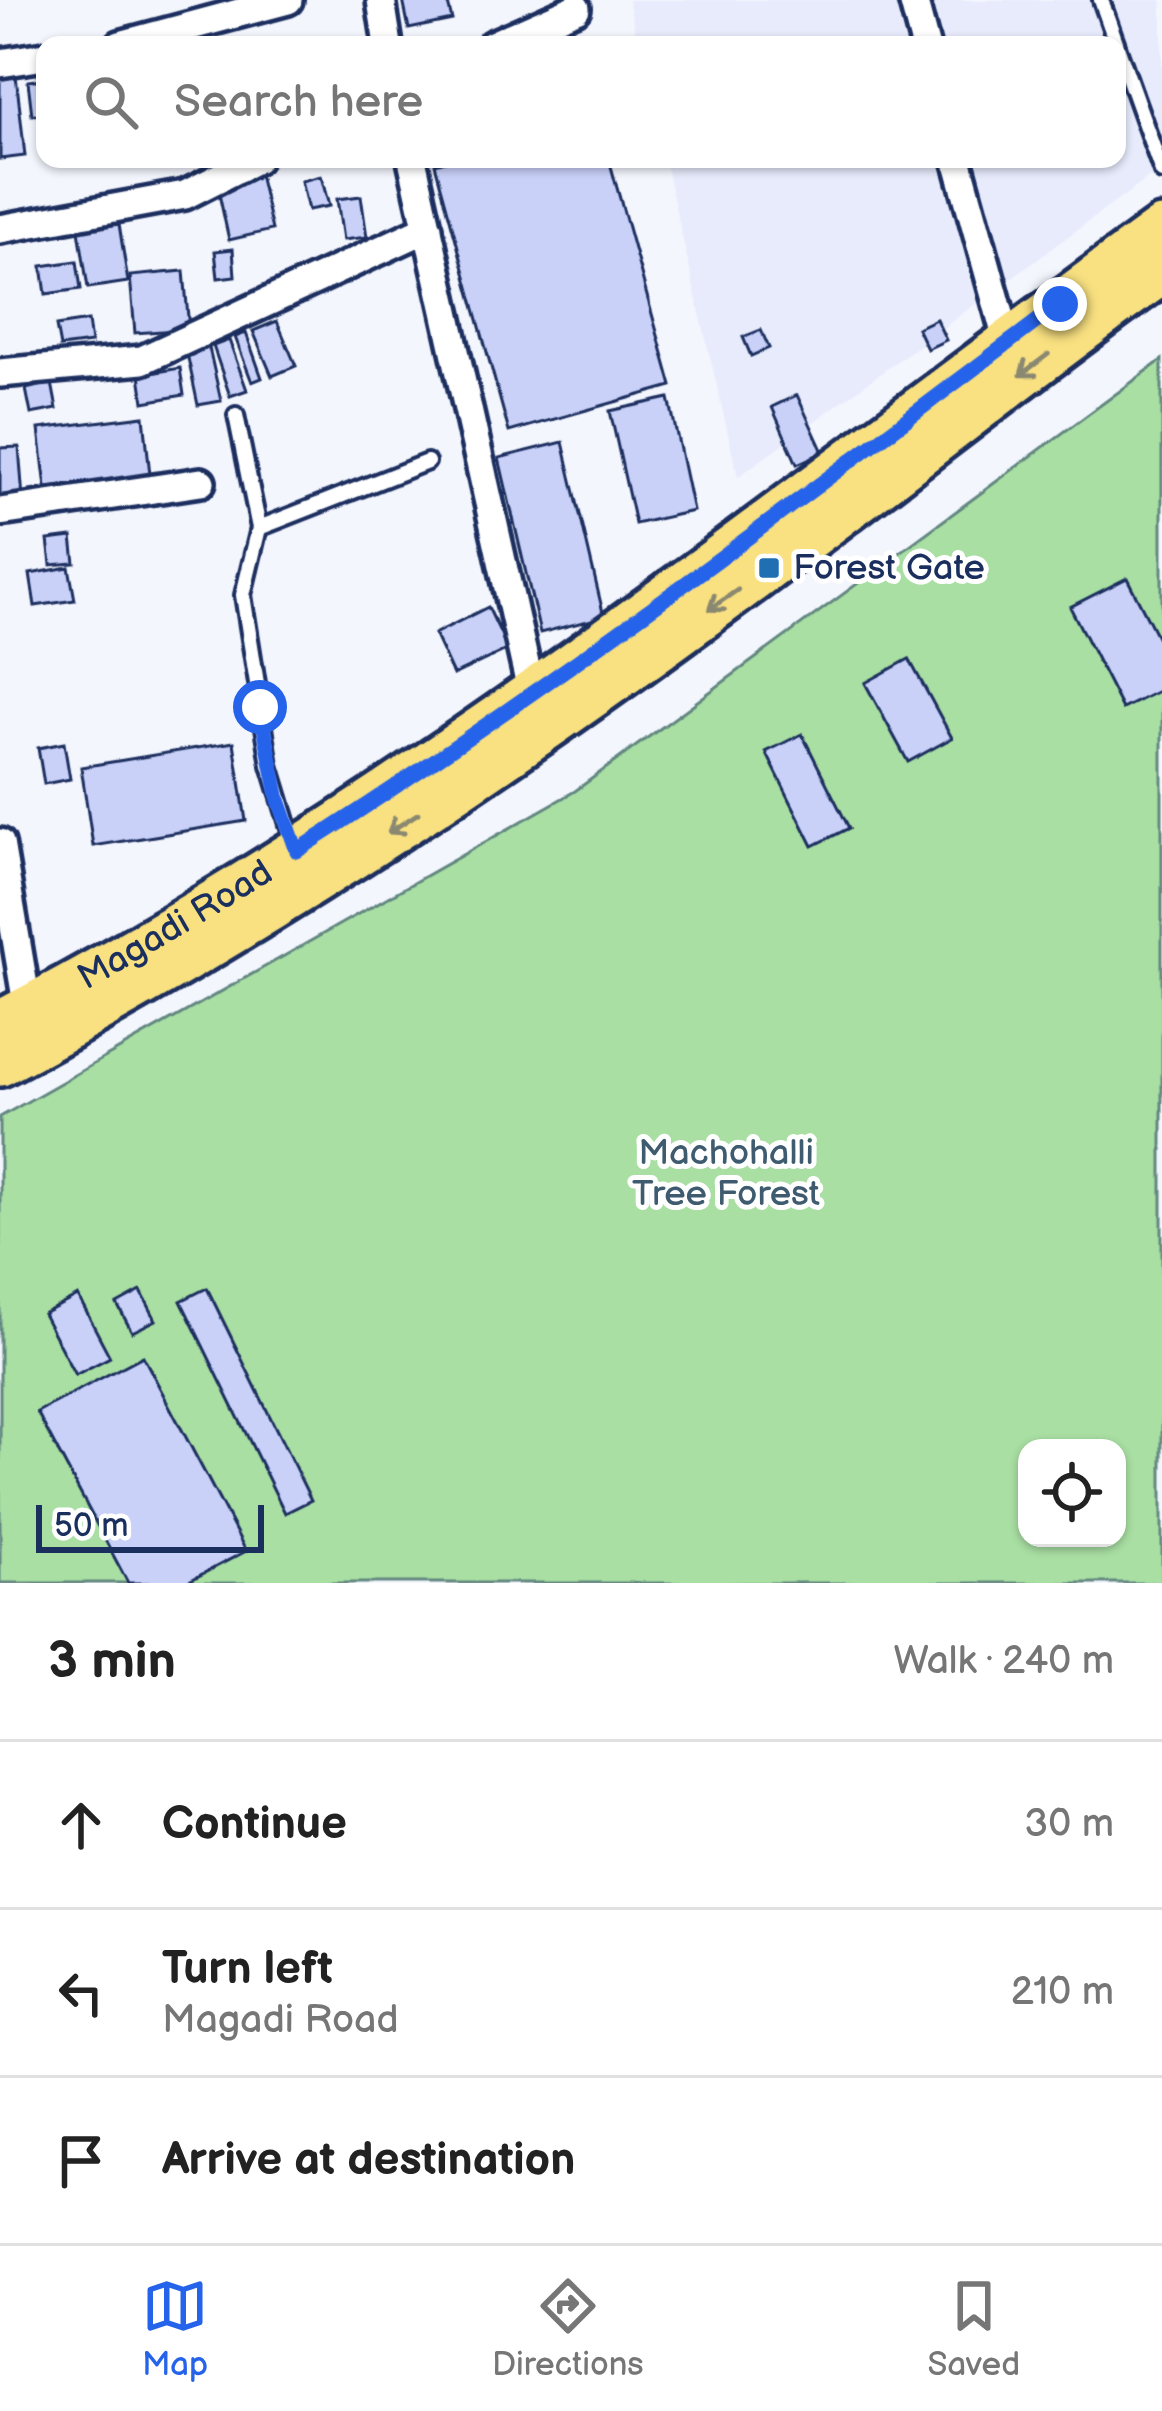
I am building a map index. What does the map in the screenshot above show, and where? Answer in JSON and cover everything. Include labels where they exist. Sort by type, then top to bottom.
[{"type":"main road","name":"Magadi Road","points":[[14,1017],[149,946],[532,695],[750,541],[1162,230]]},
{"type":"main road","name":"Magadi Road","points":[[0,1064],[166,975],[477,775],[769,568],[1162,271]]},
{"type":"street","points":[[154,36],[288,0]]},
{"type":"street","points":[[381,0],[387,36]]},
{"type":"street","points":[[913,0],[923,36]]},
{"type":"street","points":[[512,36],[576,8]]},
{"type":"street","points":[[0,63],[36,57]]},
{"type":"street","points":[[0,229],[185,195],[238,168]]},
{"type":"street","points":[[414,168],[532,695]]},
{"type":"street","points":[[959,168],[1008,343]]},
{"type":"street","points":[[0,373],[142,360],[428,228]]},
{"type":"street","points":[[0,512],[201,482]]},
{"type":"street","points":[[0,843],[14,1017]]},
{"type":"lane","points":[[1101,0],[1114,36]]},
{"type":"lane","points":[[1126,70],[1162,172]]},
{"type":"lane","points":[[236,416],[259,528],[243,595],[270,765],[297,851]]},
{"type":"lane","points":[[259,528],[427,462]]},
{"type":"shaded area","points":[[628,0],[1162,0],[1162,168],[738,477],[666,168],[1126,168],[1126,36],[636,36]]},
{"type":"green space","name":"Machohalli Tree Forest","points":[[1162,360],[1162,1583],[0,1583],[0,1117],[575,791]]},
{"type":"building","points":[[403,0],[447,0],[452,20],[409,29]]},
{"type":"building","points":[[16,75],[25,156],[0,159],[0,77]]},
{"type":"building","points":[[36,80],[36,115],[32,115],[28,81]]},
{"type":"building","points":[[436,168],[611,168],[672,386],[509,432]]},
{"type":"building","points":[[258,170],[272,230],[229,240],[216,180]]},
{"type":"building","points":[[321,176],[329,206],[308,210],[301,181]]},
{"type":"building","points":[[361,196],[367,237],[343,240],[337,199]]},
{"type":"building","points":[[119,224],[128,282],[88,288],[79,230]]},
{"type":"building","points":[[233,249],[235,276],[218,278],[215,251]]},
{"type":"building","points":[[77,261],[81,289],[46,294],[42,266]]},
{"type":"building","points":[[184,271],[189,329],[135,333],[130,276]]},
{"type":"building","points":[[936,319],[946,340],[927,349],[917,328]]},
{"type":"building","points":[[88,321],[91,343],[60,347],[56,326]]},
{"type":"building","points":[[277,321],[296,366],[272,376],[253,331]]},
{"type":"building","points":[[761,330],[769,348],[751,356],[743,337]]},
{"type":"building","points":[[246,333],[262,378],[252,382],[235,337]]},
{"type":"building","points":[[207,339],[221,401],[198,405],[185,344]]},
{"type":"building","points":[[229,340],[247,390],[230,396],[213,346]]},
{"type":"building","points":[[180,368],[184,395],[144,402],[140,375]]},
{"type":"building","points":[[52,383],[57,409],[31,414],[26,389]]},
{"type":"building","points":[[797,395],[823,452],[797,464],[772,407]]},
{"type":"building","points":[[669,398],[693,511],[635,524],[610,411]]},
{"type":"building","points":[[144,416],[150,475],[46,488],[39,429]]},
{"type":"building","points":[[563,442],[604,617],[540,633],[499,458]]},
{"type":"building","points":[[19,447],[23,499],[0,501],[0,448]]},
{"type":"building","points":[[72,537],[75,563],[51,565],[48,540]]},
{"type":"building","points":[[69,567],[75,600],[35,606],[30,574]]},
{"type":"building","points":[[1127,578],[1162,646],[1162,689],[1122,709],[1070,607]]},
{"type":"building","points":[[488,607],[508,649],[453,675],[434,634]]},
{"type":"building","points":[[909,659],[952,738],[908,762],[865,683]]},
{"type":"building","points":[[802,734],[849,828],[813,846],[766,752]]},
{"type":"building","points":[[234,742],[246,821],[93,846],[81,767]]},
{"type":"building","points":[[64,743],[70,779],[44,784],[38,748]]},
{"type":"building","points":[[207,1288],[311,1500],[285,1513],[181,1301]]},
{"type":"building","points":[[141,1291],[156,1320],[132,1332],[117,1304]]},
{"type":"building","points":[[78,1296],[110,1357],[75,1375],[43,1314]]},
{"type":"building","points":[[143,1356],[246,1551],[185,1583],[128,1583],[37,1412]]},
{"type":"place","name":"Forest Gate","points":[[769,568]]},
{"type":"route","points":[[260,707],[270,765],[297,851],[459,747],[750,541],[1060,304]]}]
